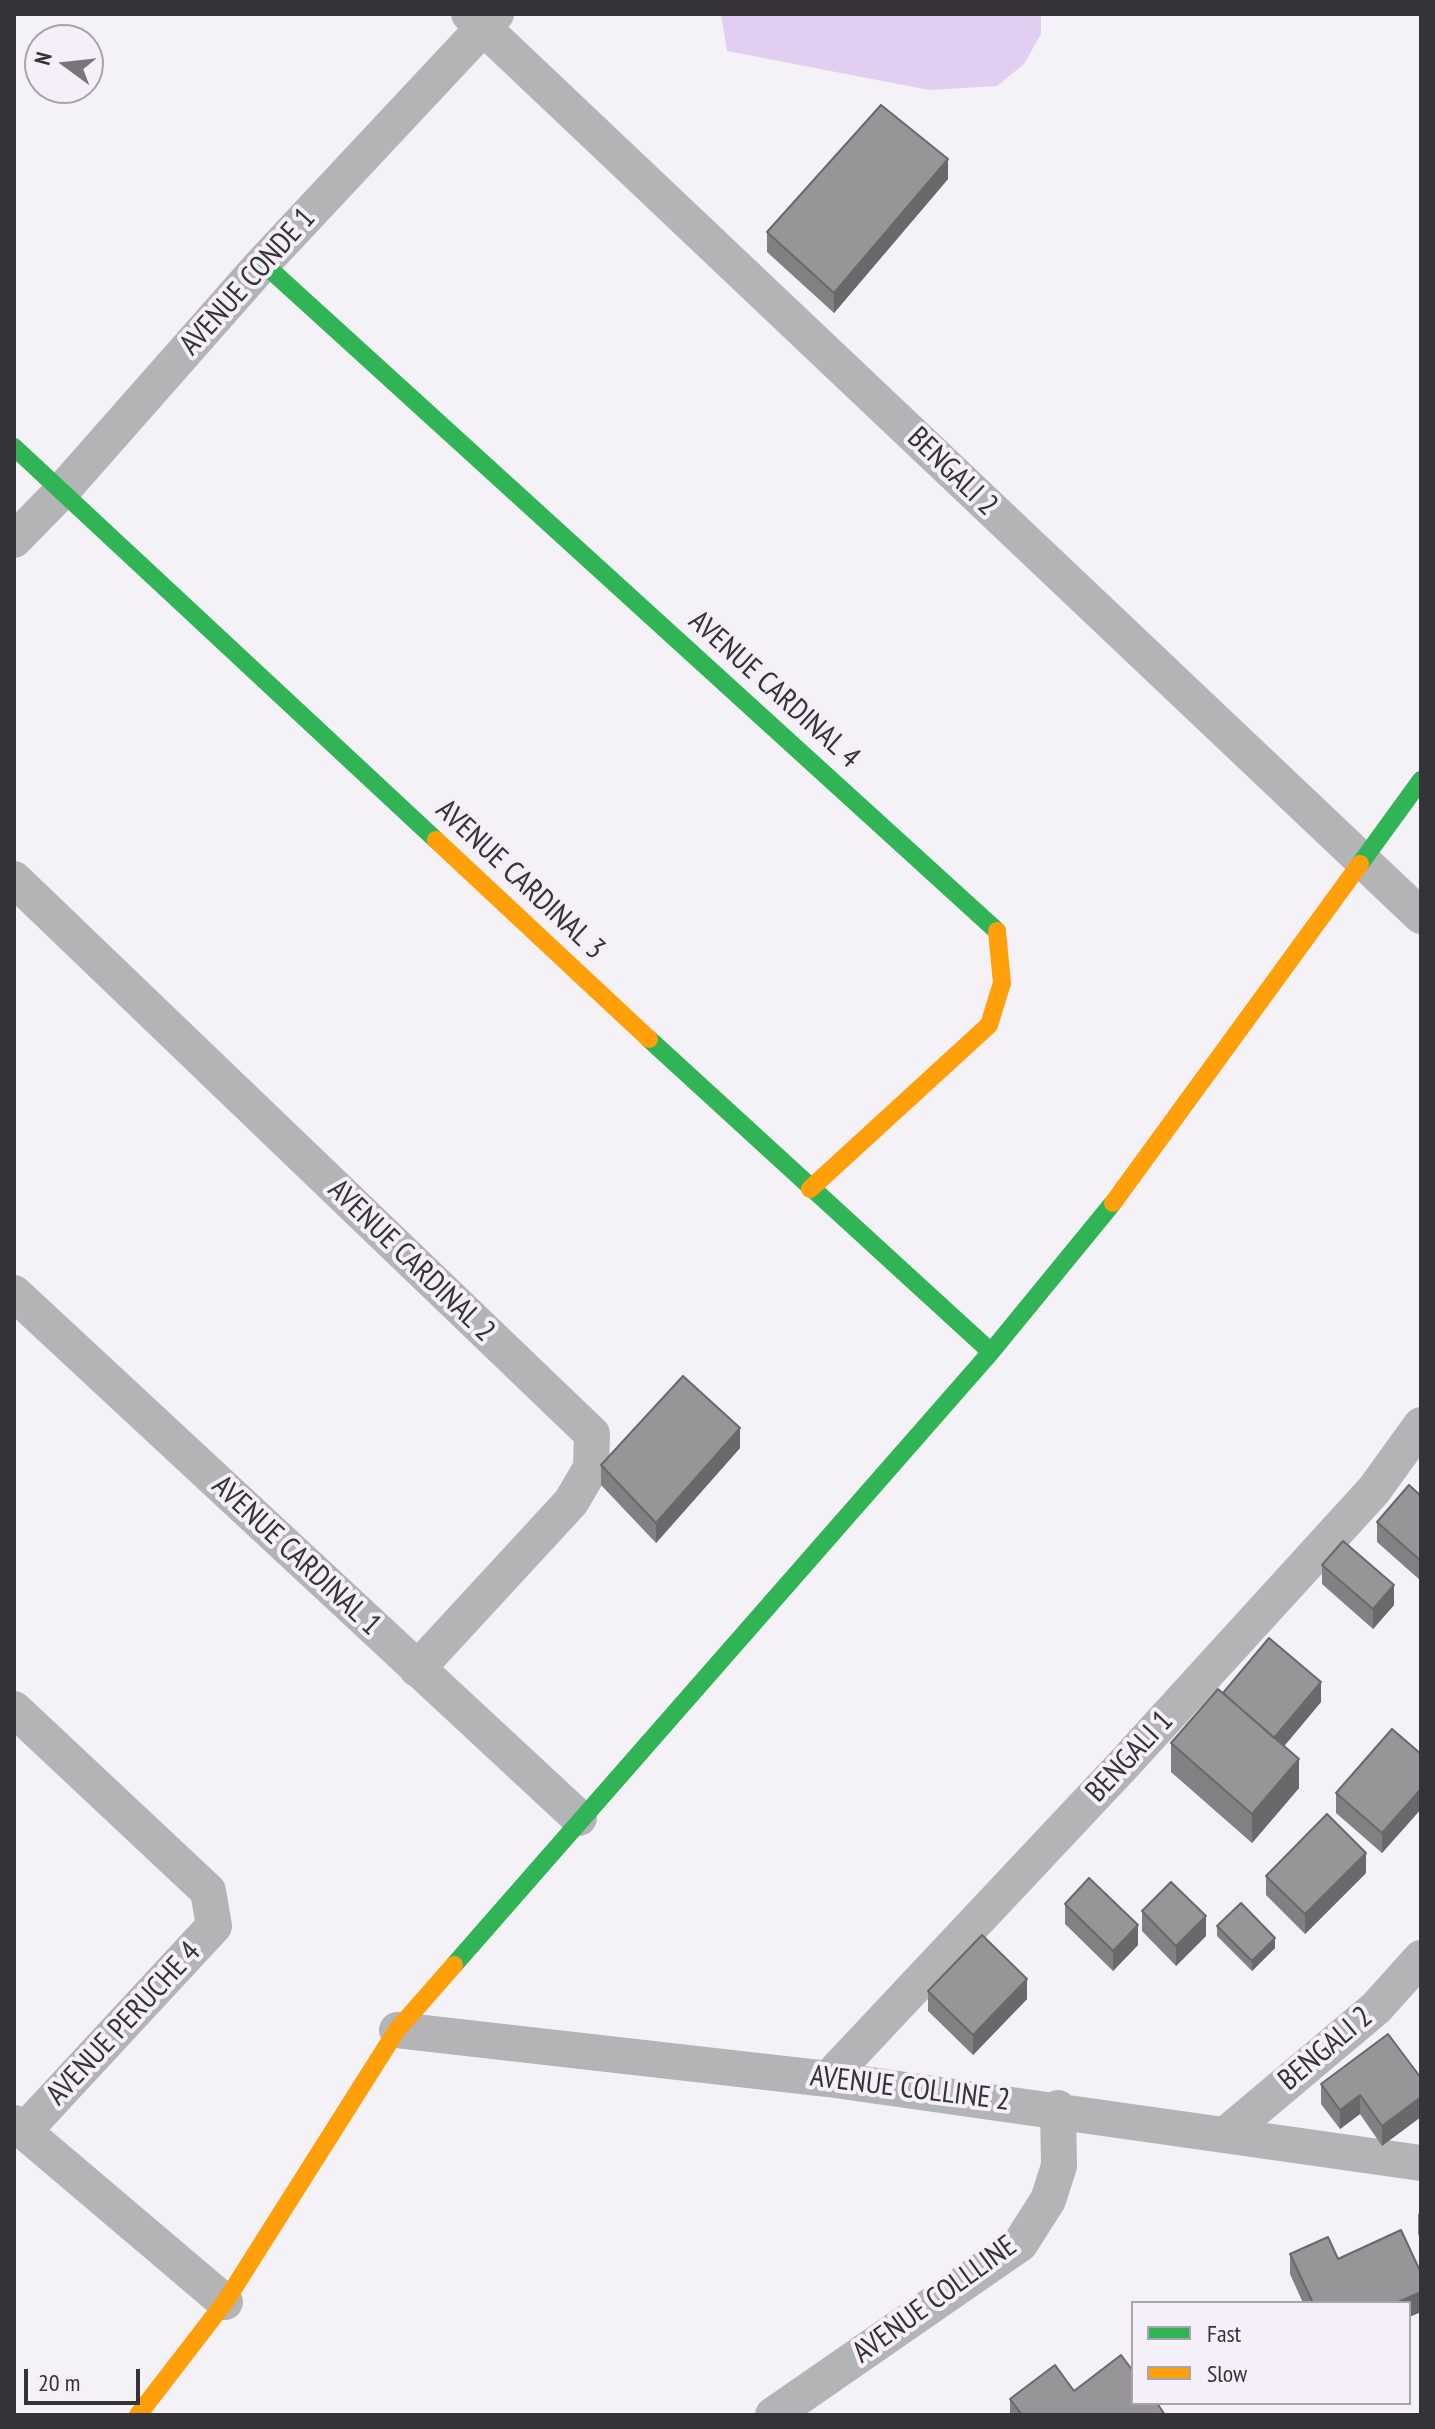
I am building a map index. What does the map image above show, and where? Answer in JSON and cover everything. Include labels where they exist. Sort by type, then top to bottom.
[{"type":"street","name":"AVENUE CONDE 1","points":[[14,540],[62,491],[484,18]]},
{"type":"street","name":"BENGALI 2","points":[[484,18],[1363,864],[1421,916]]},
{"type":"street","name":"AVENUE CARDINAL 4","points":[[263,263],[997,931],[1002,983],[989,1025],[810,1189]]},
{"type":"street","name":"AVENUE CARDINAL 3","points":[[14,447],[810,1189],[991,1352]]},
{"type":"street","points":[[138,2415],[225,2302],[397,2030],[579,1818],[991,1352],[1131,1181],[1421,780]]},
{"type":"street","name":"AVENUE CARDINAL 2","points":[[14,879],[592,1434],[591,1468],[571,1502],[417,1669]]},
{"type":"street","name":"AVENUE CARDINAL 1","points":[[14,1293],[579,1818]]},
{"type":"street","name":"BENGALI 1","points":[[828,2079],[1124,1764],[1353,1513],[1421,1425]]},
{"type":"street","name":"AVENUE PERUCHE 4","points":[[14,1709],[208,1891],[214,1926],[19,2128]]},
{"type":"street","name":"BENGALI 2","points":[[1225,2135],[1376,2008],[1421,1958]]},
{"type":"street","name":"AVENUE COLLINE 2","points":[[397,2030],[1058,2108],[1421,2163]]},
{"type":"street","name":"AVENUE COLLLINE","points":[[773,2415],[1020,2244],[1048,2200],[1059,2166],[1058,2108]]},
{"type":"street","points":[[19,2128],[225,2302]]},
{"type":"shaded area","points":[[721,14],[1041,14],[1041,34],[1024,64],[997,86],[929,90],[727,51]]},
{"type":"building","points":[[881,105],[948,159],[834,293],[767,232]]},
{"type":"building","points":[[683,1376],[740,1428],[656,1523],[601,1465]]},
{"type":"building","points":[[1409,1485],[1421,1496],[1421,1561],[1377,1522]]},
{"type":"building","points":[[1343,1541],[1394,1585],[1373,1609],[1322,1565]]},
{"type":"building","points":[[1269,1638],[1321,1682],[1274,1738],[1223,1693]]},
{"type":"building","points":[[1218,1689],[1299,1759],[1252,1814],[1171,1743]]},
{"type":"building","points":[[1392,1729],[1421,1754],[1421,1789],[1382,1833],[1336,1793]]},
{"type":"building","points":[[1327,1814],[1366,1853],[1305,1914],[1266,1876]]},
{"type":"building","points":[[1089,1878],[1138,1925],[1113,1951],[1065,1904]]},
{"type":"building","points":[[1171,1882],[1206,1916],[1176,1946],[1142,1911]]},
{"type":"building","points":[[1241,1903],[1275,1938],[1252,1961],[1217,1926]]},
{"type":"building","points":[[982,1935],[1027,1979],[973,2035],[928,1991]]},
{"type":"building","points":[[1388,2034],[1421,2078],[1421,2097],[1382,2126],[1360,2095],[1340,2110],[1321,2084]]},
{"type":"building","points":[[1401,2230],[1421,2273],[1421,2292],[1401,2301],[1312,2301],[1290,2254],[1328,2237],[1338,2259]]},
{"type":"building","points":[[1121,2355],[1131,2368],[1131,2405],[1158,2405],[1165,2415],[1022,2415],[1010,2399],[1055,2365],[1074,2391]]},
{"type":"traffic: fast","points":[[263,263],[997,931]]},
{"type":"traffic: fast","points":[[14,447],[436,840]]},
{"type":"traffic: fast","points":[[1360,864],[1421,780]]},
{"type":"traffic: fast","points":[[649,1039],[991,1352]]},
{"type":"traffic: fast","points":[[454,1965],[991,1352],[1113,1203]]},
{"type":"traffic: slow","points":[[436,840],[649,1039]]},
{"type":"traffic: slow","points":[[1113,1203],[1360,864]]},
{"type":"traffic: slow","points":[[810,1189],[989,1025],[1002,983],[997,931]]},
{"type":"traffic: slow","points":[[138,2415],[225,2302],[397,2030],[454,1965]]}]
